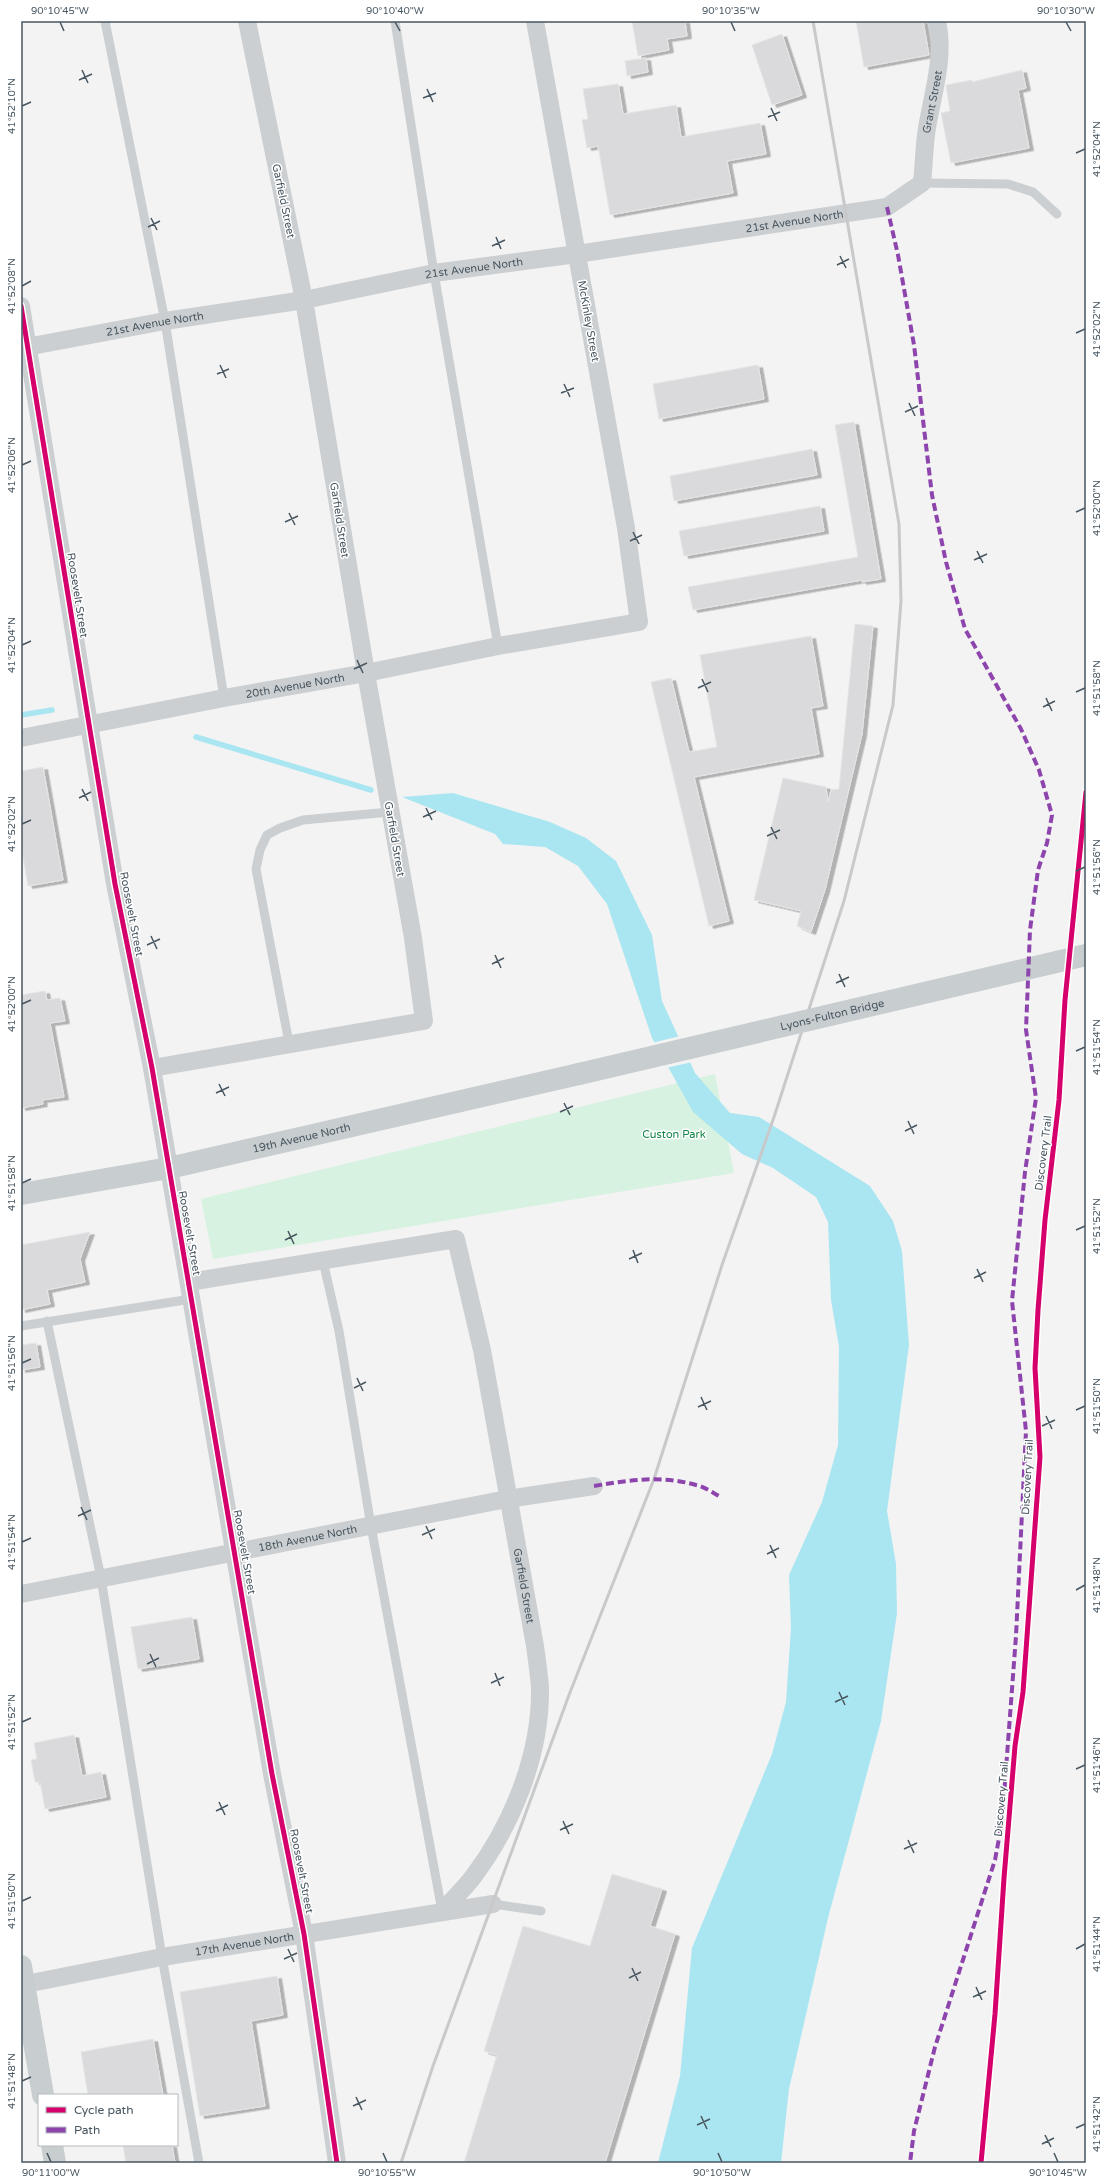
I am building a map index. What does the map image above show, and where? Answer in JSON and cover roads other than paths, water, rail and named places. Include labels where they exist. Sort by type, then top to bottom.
[{"type":"main road","name":"Lyons-Fulton Bridge","points":[[579,1074],[1086,955]]},
{"type":"main road","name":"19th Avenue North","points":[[21,1194],[168,1168],[579,1074]]},
{"type":"main road","points":[[22,1979],[43,2094]]},
{"type":"main road","points":[[52,2146],[55,2163]]},
{"type":"street","name":"Garfield Street","points":[[247,21],[304,300],[366,674],[413,938],[424,1021],[289,1044]]},
{"type":"street","name":"McKinley Street","points":[[535,21],[626,528],[639,622]]},
{"type":"street","name":"Grant Street","points":[[922,183],[927,128],[937,77],[940,37],[937,21]]},
{"type":"street","name":"21st Avenue North","points":[[25,348],[165,321],[304,300],[434,273],[577,254],[887,207],[922,183]]},
{"type":"street","name":"Roosevelt Street","points":[[21,306],[25,348],[115,884],[152,1068],[168,1168],[236,1552],[272,1774],[304,1934],[337,2163]]},
{"type":"street","name":"20th Avenue North","points":[[21,738],[224,698],[366,674],[498,646],[639,622]]},
{"type":"street","points":[[152,1068],[289,1044]]},
{"type":"street","name":"Garfield Street","points":[[323,1261],[456,1239],[482,1350],[507,1499],[535,1646],[540,1688],[536,1734],[522,1788],[499,1838],[472,1878],[442,1911]]},
{"type":"street","points":[[190,1290],[323,1261]]},
{"type":"street","name":"18th Avenue North","points":[[21,1594],[507,1499],[594,1486]]},
{"type":"street","name":"17th Avenue North","points":[[22,1979],[493,1904]]},
{"type":"lane","points":[[105,21],[165,321],[224,698]]},
{"type":"lane","points":[[395,21],[434,273],[498,646]]},
{"type":"lane","points":[[922,183],[1008,184],[1033,192],[1057,214]]},
{"type":"lane","points":[[289,1044],[256,869],[260,850],[267,835],[280,828],[303,820],[390,812]]},
{"type":"lane","points":[[323,1261],[339,1331],[371,1526],[442,1911]]},
{"type":"lane","points":[[21,1326],[190,1290]]},
{"type":"lane","points":[[47,1321],[101,1578],[162,1957],[199,2163]]},
{"type":"lane","points":[[493,1904],[541,1911]]},
{"type":"water","points":[[453,793],[550,822],[586,838],[616,861],[652,935],[662,1001],[695,1073],[730,1113],[759,1117],[870,1186],[893,1221],[902,1251],[909,1345],[887,1511],[896,1564],[897,1613],[881,1721],[828,1918],[789,2089],[781,2163],[658,2163],[680,2076],[692,1948],[772,1754],[786,1702],[791,1628],[789,1575],[822,1502],[838,1445],[839,1347],[831,1300],[828,1222],[816,1197],[773,1168],[742,1154],[693,1112],[652,1038],[607,904],[578,866],[545,847],[503,844],[495,834],[402,797]]},
{"type":"waterway","points":[[21,715],[52,710]]},
{"type":"waterway","points":[[196,737],[371,790]]},
{"type":"railway","points":[[401,2163],[433,2066],[569,1695],[654,1479],[722,1265],[774,1117],[844,901],[893,705],[901,601],[899,524],[813,21]]},
{"type":"park label","name":"Custon Park","points":[[674,1134]]}]
